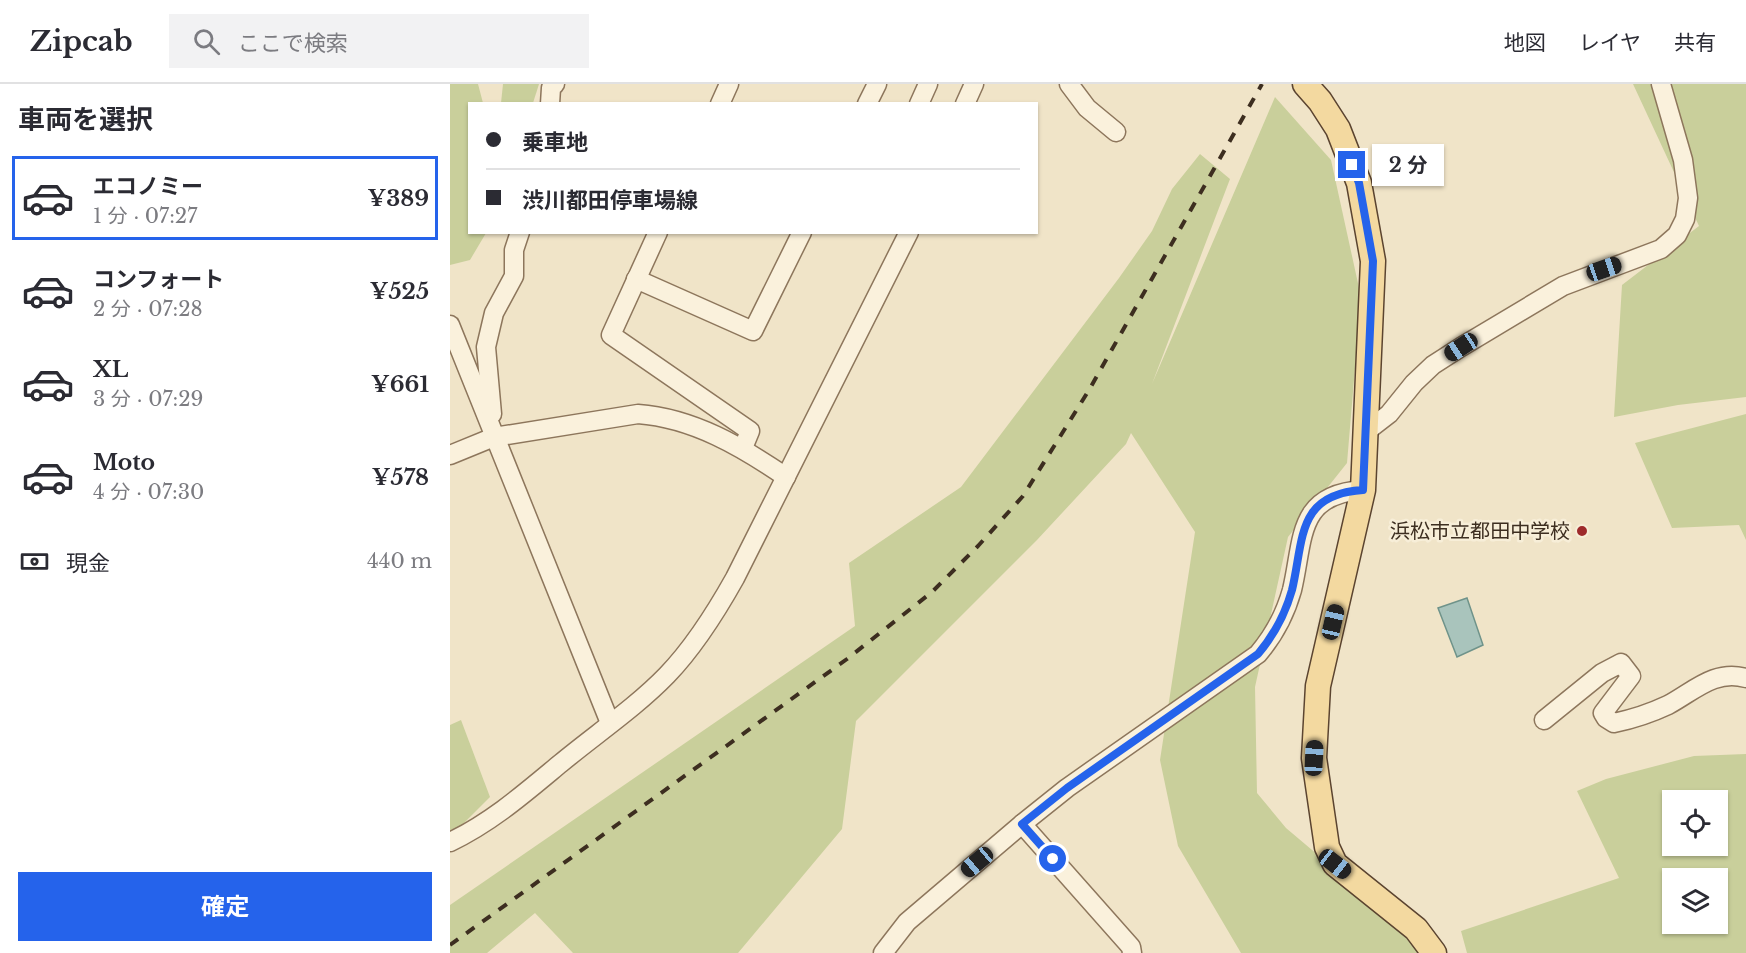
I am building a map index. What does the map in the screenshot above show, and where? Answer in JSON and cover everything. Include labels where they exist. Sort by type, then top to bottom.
[{"type":"main road","points":[[1305,84],[1320,101],[1338,129],[1359,183],[1373,261],[1363,490],[1318,686],[1314,758],[1327,847],[1335,864],[1416,929],[1434,953]]},
{"type":"street","points":[[550,102],[551,88],[555,84]]},
{"type":"street","points":[[721,102],[729,84]]},
{"type":"street","points":[[868,102],[877,84]]},
{"type":"street","points":[[920,102],[928,84]]},
{"type":"street","points":[[966,102],[974,84]]},
{"type":"street","points":[[1367,431],[1389,414],[1420,377],[1461,347],[1563,286],[1661,249],[1677,235],[1685,219],[1689,198],[1683,160],[1661,84]]},
{"type":"street","points":[[1077,88],[1116,132]]},
{"type":"street","points":[[494,437],[486,347],[494,313],[514,276],[514,250],[519,234]]},
{"type":"street","points":[[657,234],[611,335],[750,430],[743,448]]},
{"type":"street","points":[[636,279],[753,331],[801,234]]},
{"type":"street","points":[[450,842],[471,832],[504,810],[610,723],[666,675],[704,630],[735,578],[908,234]]},
{"type":"street","points":[[450,325],[610,723]]},
{"type":"street","points":[[450,455],[494,437],[638,414],[687,424],[743,448],[786,477]]},
{"type":"street","points":[[883,953],[907,922],[1067,788],[1258,654],[1276,634],[1292,591],[1302,530],[1313,512],[1329,498],[1349,490],[1363,490]]},
{"type":"street","points":[[1545,720],[1602,673],[1621,663],[1630,671],[1631,676],[1603,713],[1614,723],[1648,714],[1710,680],[1724,675],[1746,678]]},
{"type":"street","points":[[1022,824],[1131,947],[1132,953]]},
{"type":"green space","points":[[450,84],[478,84],[483,102],[468,102],[468,234],[485,234],[470,260],[450,265]]},
{"type":"green space","points":[[503,84],[539,84],[533,102],[501,102]]},
{"type":"green space","points":[[1633,84],[1746,84],[1746,397],[1678,405],[1614,417],[1622,285],[1699,226]]},
{"type":"green space","points":[[1275,97],[1331,160],[1361,297],[1347,463],[1288,537],[1255,687],[1257,793],[1286,828],[1434,953],[1241,953],[1178,846],[1160,760],[1195,532],[1131,433],[1126,444],[1037,540],[856,721],[842,829],[738,953],[573,953],[535,913],[487,953],[450,953],[450,905],[855,626],[849,563],[961,487],[1119,278],[1152,231],[1172,189],[1200,154],[1230,179],[1152,384]]},
{"type":"green space","points":[[1746,414],[1746,540],[1739,525],[1672,528],[1635,443]]},
{"type":"green space","points":[[461,720],[490,797],[460,827],[450,830],[450,725]]},
{"type":"green space","points":[[1746,754],[1746,953],[1467,953],[1461,931],[1619,878],[1577,791],[1606,779],[1694,756]]},
{"type":"water","points":[[1467,598],[1483,645],[1457,657],[1438,608]]},
{"type":"railway","points":[[450,945],[847,659],[932,592],[978,546],[1023,496],[1089,390],[1262,84]]},
{"type":"place","name":"浜松市立都田中学校","points":[[1582,531]]},
{"type":"route","points":[[1053,859],[1022,824],[1067,788],[1258,654],[1276,634],[1292,591],[1302,530],[1313,512],[1329,498],[1349,490],[1363,490],[1373,261],[1359,183],[1352,165]]}]
